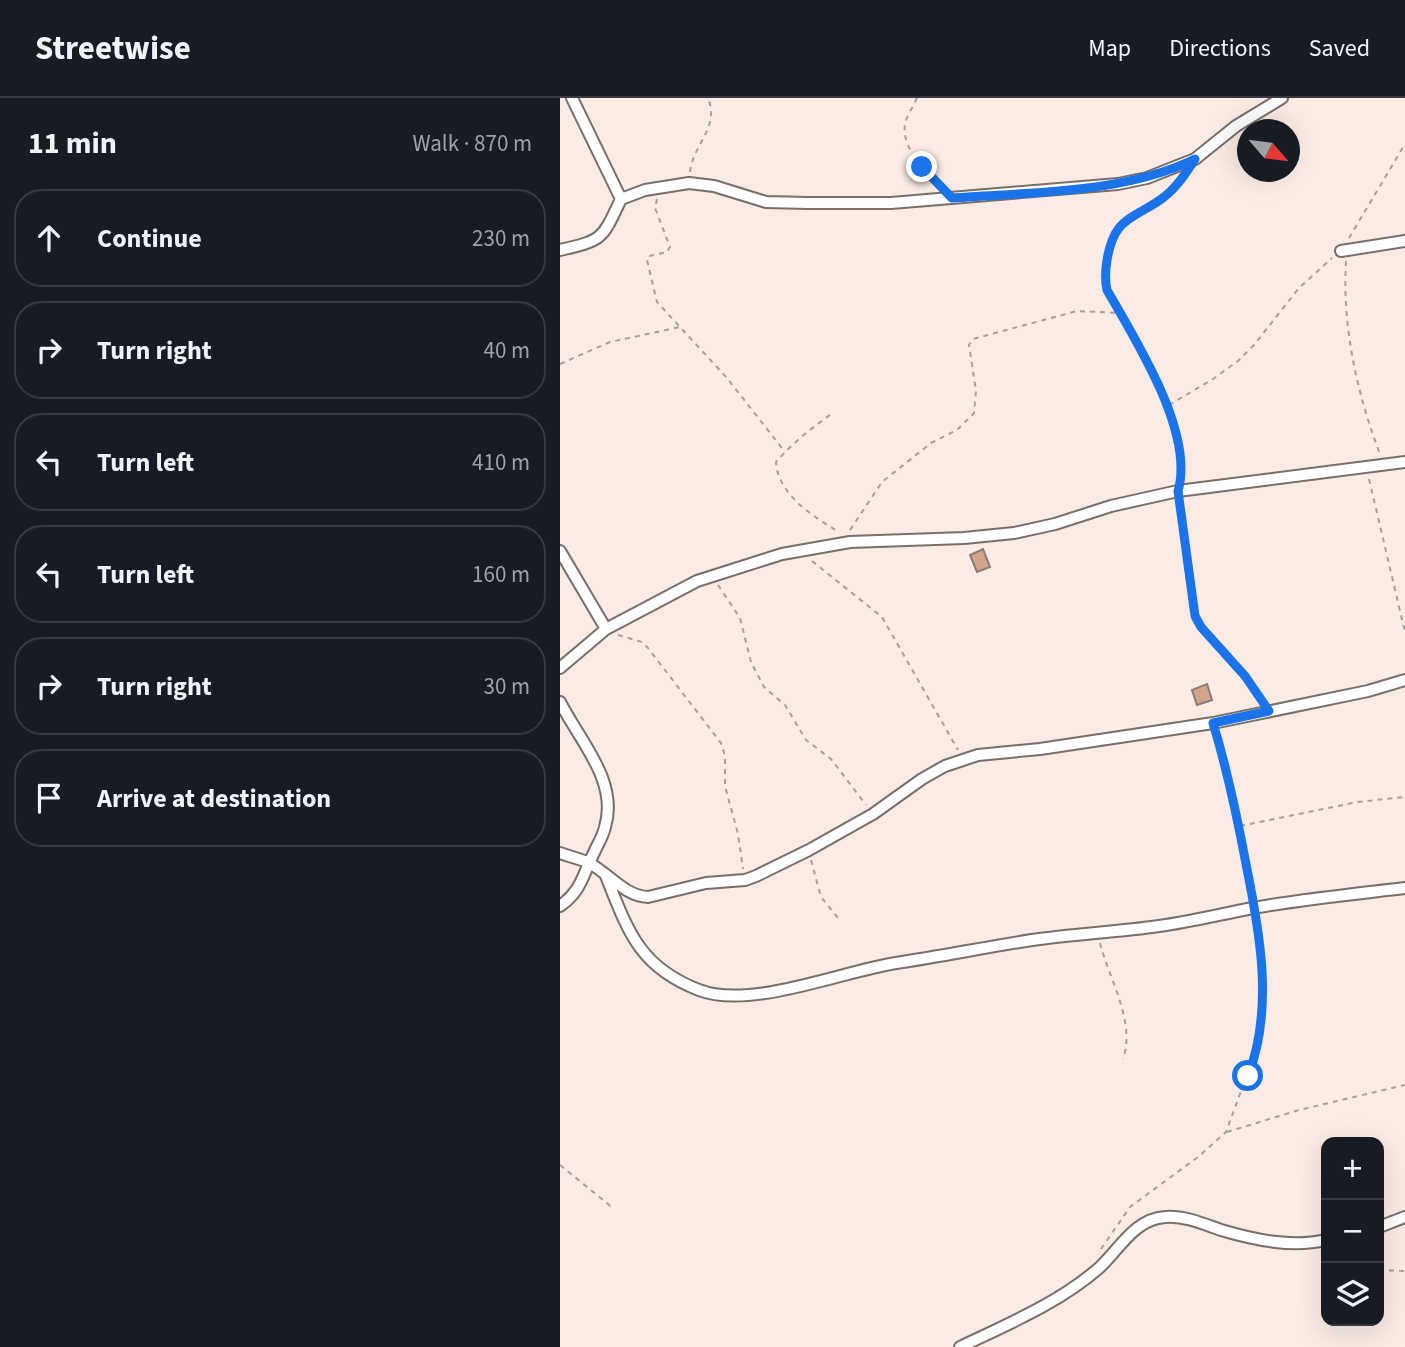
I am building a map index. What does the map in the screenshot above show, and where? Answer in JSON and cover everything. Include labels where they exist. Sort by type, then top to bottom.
[{"type":"street","points":[[572,98],[621,200]]},
{"type":"street","points":[[560,250],[600,239],[621,200],[645,190],[689,183],[715,186],[766,202],[870,203],[1118,184],[1147,178],[1195,159],[1236,126],[1282,98]]},
{"type":"street","points":[[1344,250],[1405,241]]},
{"type":"street","points":[[560,668],[606,629],[711,576],[782,554],[850,542],[964,538],[1014,533],[1178,491],[1405,462]]},
{"type":"street","points":[[560,551],[606,629]]},
{"type":"street","points":[[560,853],[589,863],[639,897],[706,883],[745,880],[809,850],[873,814],[945,766],[978,755],[1040,749],[1213,723],[1368,691],[1405,680]]},
{"type":"street","points":[[560,702],[591,755],[607,794],[606,827],[580,887],[560,906]]},
{"type":"street","points":[[605,873],[625,924],[640,951],[656,968],[700,991],[743,995],[804,986],[866,968],[1034,940],[1160,926],[1255,908],[1405,887]]},
{"type":"street","points":[[961,1347],[1073,1289],[1101,1266],[1128,1236],[1149,1220],[1166,1216],[1184,1219],[1271,1242],[1311,1244],[1321,1241]]},
{"type":"street","points":[[1384,1225],[1405,1217]]},
{"type":"path","points":[[689,183],[690,167],[708,133],[711,121],[712,110],[708,98]]},
{"type":"path","points":[[917,98],[904,128],[907,139],[922,167],[952,198]]},
{"type":"path","points":[[1168,405],[1238,361],[1299,288],[1344,250],[1405,144]]},
{"type":"path","points":[[1184,175],[1164,198],[1120,226],[1104,278],[1107,290],[1168,405],[1181,462],[1182,477],[1178,491],[1195,616],[1201,627],[1245,676],[1269,711]]},
{"type":"path","points":[[665,186],[655,208],[670,247],[667,252],[649,256],[647,260],[657,302],[727,378],[785,452]]},
{"type":"path","points":[[1344,250],[1347,309],[1357,384],[1368,425],[1384,465]]},
{"type":"path","points":[[830,415],[807,430],[785,452],[776,462],[777,471],[785,488],[805,509],[846,536],[882,482],[931,443],[957,430],[974,413],[977,403],[969,345],[973,339],[1077,311],[1120,313]]},
{"type":"path","points":[[560,364],[610,342],[681,327]]},
{"type":"path","points":[[1367,467],[1405,632]]},
{"type":"path","points":[[801,551],[882,617],[964,760]]},
{"type":"path","points":[[711,576],[740,618],[751,662],[764,687],[785,705],[806,740],[831,759],[873,814]]},
{"type":"path","points":[[606,629],[642,642],[721,743],[725,756],[725,786],[738,834],[745,880]]},
{"type":"path","points":[[1213,723],[1225,764],[1255,908],[1262,973],[1258,1045],[1227,1132]]},
{"type":"path","points":[[1239,827],[1357,802],[1405,797]]},
{"type":"path","points":[[809,850],[821,897],[838,918]]},
{"type":"path","points":[[1098,933],[1127,1031],[1127,1049],[1123,1059]]},
{"type":"path","points":[[1095,1258],[1130,1208],[1227,1132],[1299,1110],[1405,1085]]},
{"type":"path","points":[[560,1165],[613,1208]]},
{"type":"path","points":[[1384,1270],[1405,1271]]},
{"type":"building","points":[[983,549],[990,567],[977,572],[970,555]]},
{"type":"building","points":[[1207,684],[1212,700],[1197,705],[1192,690]]},
{"type":"route","points":[[922,167],[952,198],[1118,184],[1147,178],[1195,159],[1173,190],[1120,226],[1108,257],[1104,278],[1107,290],[1168,405],[1177,436],[1182,477],[1178,491],[1195,616],[1201,627],[1245,676],[1269,711],[1213,723],[1225,764],[1255,908],[1262,973],[1258,1045],[1248,1076]]}]
